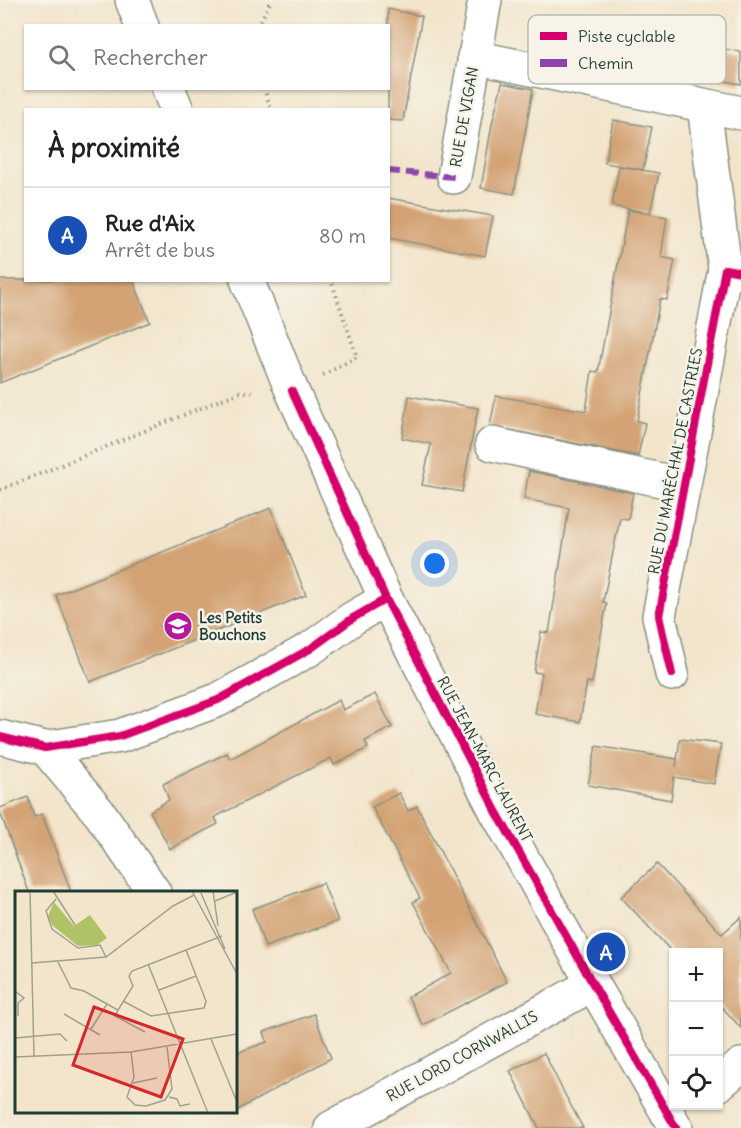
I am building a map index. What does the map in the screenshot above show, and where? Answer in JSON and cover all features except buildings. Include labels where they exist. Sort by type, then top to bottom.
[{"type":"street","points":[[132,0],[141,24]]},
{"type":"street","name":"RUE DE VIGAN","points":[[454,177],[485,0]]},
{"type":"street","name":"RUE DE VIGAN","points":[[474,57],[528,69]]},
{"type":"street","name":"RUE DE VIGAN","points":[[601,84],[741,113]]},
{"type":"street","points":[[169,90],[176,108]]},
{"type":"street","name":"RUE DU MARÉCHAL DE CASTRIES","points":[[672,674],[659,616],[684,485],[733,271],[704,106]]},
{"type":"street","name":"RUE JEAN-MARC LAURENT","points":[[248,282],[292,391],[386,599],[496,811],[593,984],[680,1122]]},
{"type":"street","points":[[492,444],[684,485]]},
{"type":"street","points":[[0,737],[45,748],[120,736],[218,700],[310,649],[353,618],[386,599]]},
{"type":"street","points":[[45,748],[101,815],[153,891]]},
{"type":"street","name":"RUE LORD CORNWALLIS","points":[[331,1128],[593,984]]},
{"type":"street","points":[[723,1081],[741,1065]]},
{"type":"path","points":[[259,24],[271,0]]},
{"type":"path","points":[[265,90],[270,108]]},
{"type":"path","points":[[0,490],[240,392],[292,391],[357,357],[332,282]]},
{"type":"marked path","points":[[390,171],[454,177]]},
{"type":"cycle path","points":[[672,674],[659,616],[725,269],[741,272]]},
{"type":"cycle path","points":[[292,391],[386,599],[496,811],[676,1128]]},
{"type":"cycle path","points":[[0,737],[45,748],[120,736],[218,700],[310,649],[353,618],[386,599]]},
{"type":"place","name":"Les Petits Bouchons","points":[[178,626]]},
{"type":"place","name":"Rue d'Aix","points":[[606,952]]}]
